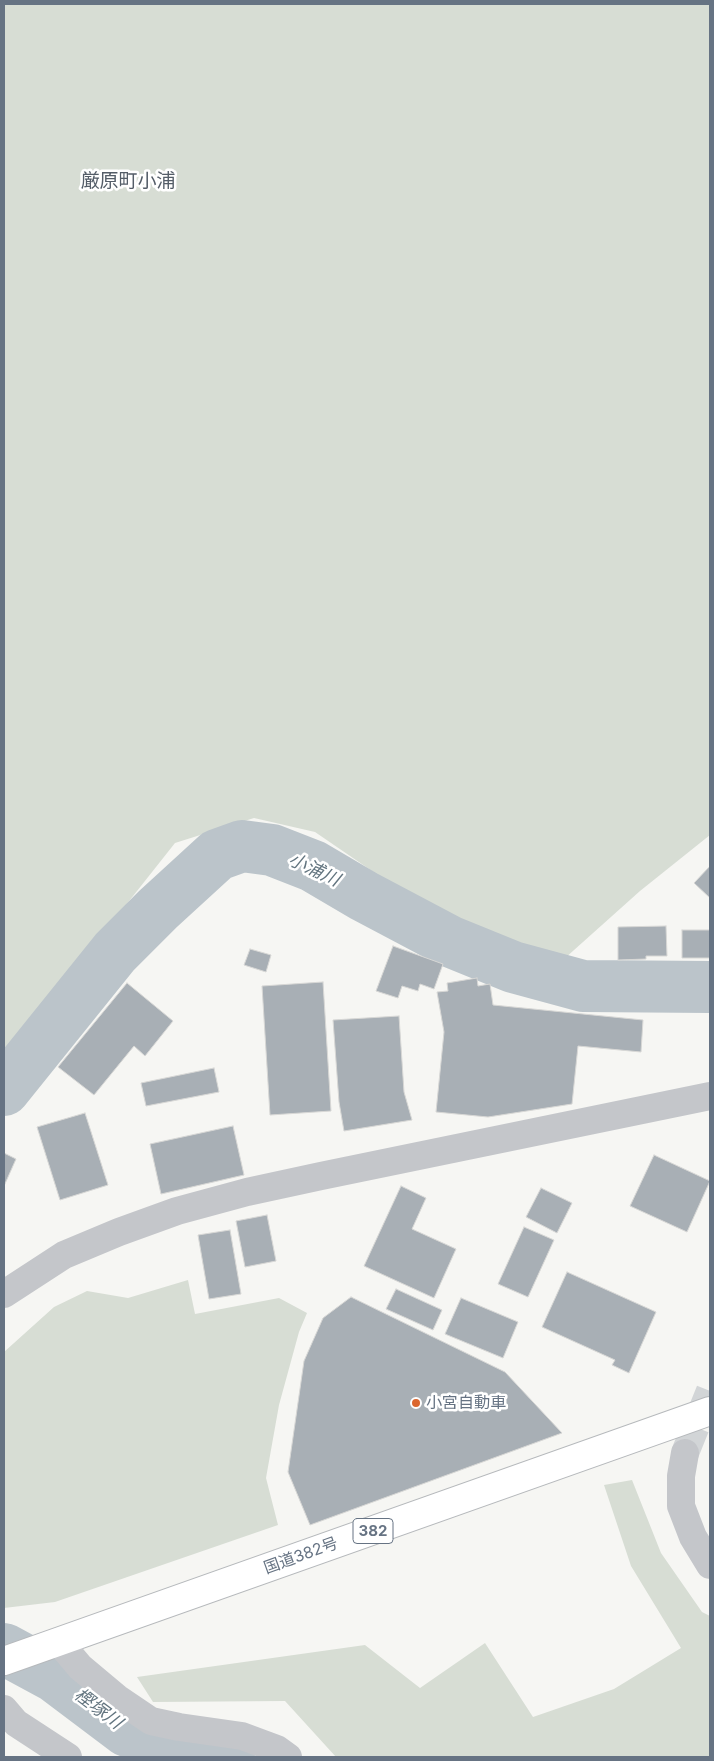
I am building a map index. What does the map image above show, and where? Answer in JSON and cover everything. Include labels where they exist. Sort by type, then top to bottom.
[{"type":"highway","name":"国道382号","points":[[4,1661],[710,1411]]},
{"type":"street","points":[[4,1294],[64,1255],[177,1211],[247,1192],[311,1178],[710,1096]]},
{"type":"street","points":[[685,1453],[681,1476],[681,1506],[693,1537],[710,1565]]},
{"type":"street","points":[[47,1645],[80,1666],[117,1698],[151,1721],[242,1736],[277,1749],[288,1757]]},
{"type":"street","points":[[4,1709],[16,1723],[68,1757]]},
{"type":"shaded area","points":[[4,4],[710,4],[710,835],[640,891],[564,959],[524,951],[429,910],[315,832],[254,818],[175,843],[4,1059]]},
{"type":"shaded area","points":[[188,1280],[195,1314],[279,1298],[307,1313],[299,1332],[279,1405],[266,1478],[278,1525],[55,1602],[4,1608],[4,1352],[54,1307],[87,1291],[128,1298]]},
{"type":"shaded area","points":[[632,1480],[661,1553],[702,1612],[710,1616],[710,1757],[336,1757],[285,1701],[153,1702],[137,1677],[365,1645],[420,1688],[485,1643],[533,1717],[614,1689],[681,1648],[631,1566],[604,1485]]},
{"type":"building","points":[[710,866],[710,898],[694,883]]},
{"type":"building","points":[[666,926],[667,956],[646,956],[646,959],[618,960],[618,927]]},
{"type":"building","points":[[682,930],[710,930],[710,958],[682,958]]},
{"type":"building","points":[[393,946],[443,964],[434,989],[420,984],[418,991],[402,986],[398,998],[376,991]]},
{"type":"building","points":[[250,949],[271,955],[266,972],[244,965]]},
{"type":"building","points":[[477,978],[478,986],[490,984],[493,1005],[643,1020],[641,1052],[578,1046],[572,1104],[488,1117],[436,1112],[444,1032],[437,992],[448,991],[447,983]]},
{"type":"building","points":[[323,982],[331,1111],[270,1115],[262,986]]},
{"type":"building","points":[[127,983],[173,1021],[145,1056],[134,1046],[94,1095],[58,1067]]},
{"type":"building","points":[[399,1016],[404,1092],[412,1120],[344,1131],[339,1102],[333,1020]]},
{"type":"building","points":[[214,1068],[219,1092],[146,1106],[141,1083]]},
{"type":"building","points":[[85,1113],[108,1185],[60,1200],[37,1127]]},
{"type":"building","points":[[233,1126],[244,1175],[161,1194],[150,1144]]},
{"type":"building","points":[[4,1153],[16,1159],[4,1186]]},
{"type":"building","points":[[654,1155],[710,1181],[687,1232],[630,1206]]},
{"type":"building","points":[[401,1186],[426,1198],[412,1229],[456,1249],[434,1298],[364,1266]]},
{"type":"building","points":[[541,1188],[572,1203],[557,1233],[526,1217]]},
{"type":"building","points":[[267,1215],[276,1261],[245,1267],[236,1221]]},
{"type":"building","points":[[524,1227],[554,1240],[528,1297],[498,1284]]},
{"type":"building","points":[[230,1230],[241,1294],[209,1299],[198,1235]]},
{"type":"building","points":[[567,1272],[656,1312],[629,1373],[612,1365],[615,1360],[542,1327]]},
{"type":"building","points":[[396,1289],[442,1310],[433,1330],[386,1309]]},
{"type":"building","name":"小宮自動車","points":[[351,1297],[505,1372],[562,1433],[310,1525],[288,1472],[304,1361],[323,1318]]},
{"type":"building","points":[[461,1298],[518,1322],[503,1358],[445,1334]]},
{"type":"waterway","name":"小浦川","points":[[4,1090],[115,952],[158,909],[217,855],[242,846],[272,850],[313,866],[364,896],[449,941],[513,967],[583,986],[710,987]]},
{"type":"waterway","name":"樫塚川","points":[[4,1649],[54,1676],[127,1731],[229,1757]]},
{"type":"tunnel","points":[[685,1453],[710,1391]]},
{"type":"place","name":"小宮自動車","points":[[416,1403]]},
{"type":"district","name":"厳原町小浦","points":[[128,181]]}]
